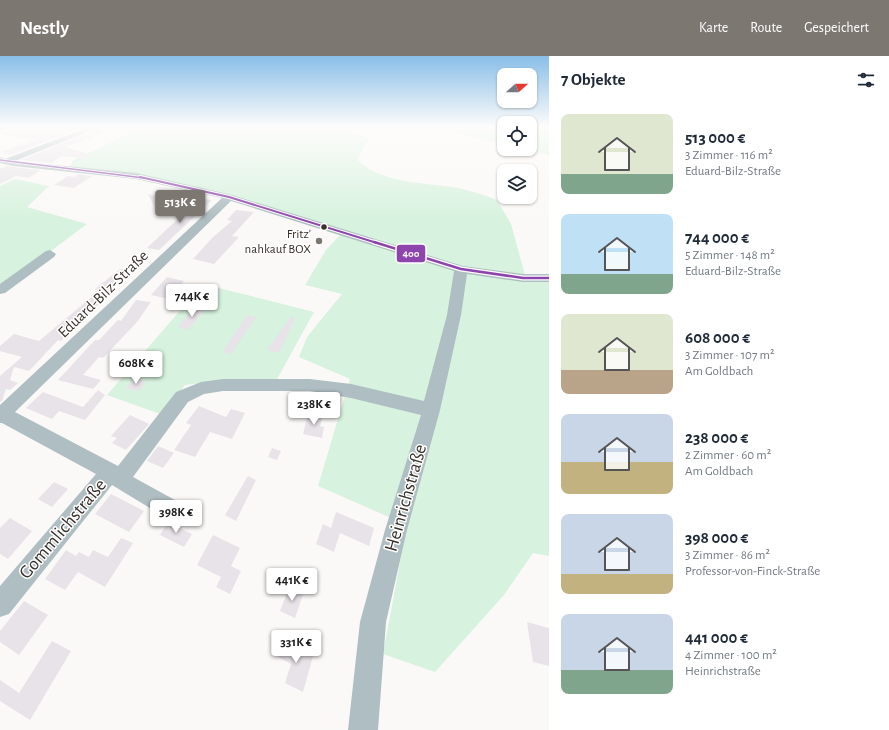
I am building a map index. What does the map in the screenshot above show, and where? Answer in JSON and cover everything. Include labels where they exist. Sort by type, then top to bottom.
[{"type":"street","points":[[2,162],[14,157]]},
{"type":"street","points":[[2,162],[124,174],[229,197],[461,269],[523,278],[549,278]]},
{"type":"street","name":"Eduard-Bilz-Straße","points":[[1,415],[229,197]]},
{"type":"street","points":[[0,290],[50,254]]},
{"type":"street","name":"Heinrichstraße","points":[[363,730],[373,622],[396,530],[431,410],[454,315],[461,269]]},
{"type":"street","name":"Gommlichstraße","points":[[0,605],[116,476],[182,397],[201,388],[222,385],[310,385],[351,390],[431,410]]},
{"type":"street","points":[[1,415],[116,476],[176,512]]},
{"type":"green space","points":[[78,157],[358,157],[357,159],[366,167],[391,177],[405,181],[459,188],[497,200],[497,204],[499,204],[511,224],[525,275],[460,266],[234,197],[70,167],[73,160]]},
{"type":"green space","points":[[15,179],[49,186],[27,207],[87,224],[0,289],[0,186]]},
{"type":"green space","points":[[340,235],[465,272],[549,280],[549,556],[533,553],[504,595],[435,672],[383,654],[407,525],[318,486],[350,379],[299,357],[307,337],[342,294],[305,285],[326,250]]},
{"type":"green space","points":[[203,284],[314,312],[276,381],[233,379],[185,385],[163,415],[107,395]]},
{"type":"building","points":[[27,157],[60,157],[51,163],[21,160]]},
{"type":"building","points":[[75,157],[88,157],[88,159]]},
{"type":"building","points":[[7,166],[40,170],[29,178],[16,176],[0,184],[0,169]]},
{"type":"building","points":[[78,174],[92,176],[74,188],[54,185],[68,176],[75,177]]},
{"type":"building","points":[[148,194],[156,196],[172,195],[155,208]]},
{"type":"building","points":[[200,198],[212,200],[159,250],[147,248]]},
{"type":"building","points":[[236,210],[254,212],[232,236],[239,237],[214,264],[193,259],[213,237],[232,221],[227,220]]},
{"type":"building","points":[[120,269],[131,272],[109,290],[115,292],[102,301],[61,341],[58,340],[29,371],[14,367],[10,380],[18,383],[10,390],[6,389],[2,401],[0,402],[0,376],[22,357],[0,351],[0,346],[14,334],[39,341],[100,290],[95,289]]},
{"type":"building","points":[[167,277],[184,281],[169,299],[151,295]]},
{"type":"building","points":[[136,300],[151,302],[137,322],[103,358],[99,357],[83,375],[101,380],[93,389],[58,380],[95,340],[99,340],[118,320],[121,321]]},
{"type":"building","points":[[196,305],[206,308],[188,330],[178,327]]},
{"type":"building","points":[[247,315],[256,317],[230,355],[223,351]]},
{"type":"building","points":[[291,316],[295,318],[279,353],[267,350]]},
{"type":"building","points":[[134,378],[146,381],[139,391],[126,388]]},
{"type":"building","points":[[98,390],[105,395],[85,420],[59,411],[52,419],[26,408],[43,392],[83,407]]},
{"type":"building","points":[[199,406],[226,417],[231,409],[245,413],[232,439],[210,432],[195,457],[174,450],[191,425],[186,423]]},
{"type":"building","points":[[308,413],[323,416],[320,426],[324,427],[322,438],[303,434]]},
{"type":"building","points":[[130,415],[149,424],[126,450],[112,443],[117,438],[111,436]]},
{"type":"building","points":[[158,446],[174,453],[163,468],[147,461]]},
{"type":"building","points":[[272,448],[281,451],[277,460],[268,457]]},
{"type":"building","points":[[248,476],[256,480],[236,521],[225,515]]},
{"type":"building","points":[[54,482],[68,489],[52,507],[38,499]]},
{"type":"building","points":[[111,494],[144,511],[129,532],[95,514]]},
{"type":"building","points":[[336,512],[374,528],[369,546],[340,533],[334,552],[316,544],[323,524],[331,528]]},
{"type":"building","points":[[10,518],[32,531],[8,559],[0,554],[0,528]]},
{"type":"building","points":[[168,522],[192,534],[184,547],[160,535]]},
{"type":"building","points":[[213,535],[240,548],[231,566],[241,571],[230,594],[216,587],[221,577],[197,565]]},
{"type":"building","points":[[121,538],[133,543],[105,587],[78,572],[65,590],[45,579],[66,550],[76,556],[79,552],[89,557],[93,550],[108,557]]},
{"type":"building","points":[[290,585],[304,592],[295,618],[280,611]]},
{"type":"building","points":[[24,601],[48,615],[19,655],[0,642],[0,631]]},
{"type":"building","points":[[527,622],[549,628],[549,666],[533,662]]},
{"type":"building","points":[[284,638],[314,653],[303,692],[285,683],[291,664],[278,657]]},
{"type":"building","points":[[52,641],[71,651],[30,720],[0,701],[0,680],[19,693]]},
{"type":"transit line","name":"400","points":[[0,160],[13,163],[136,176],[229,197],[461,269],[523,278],[549,278]]},
{"type":"place","name":"Fritz' nahkauf BOX","points":[[319,241]]}]
